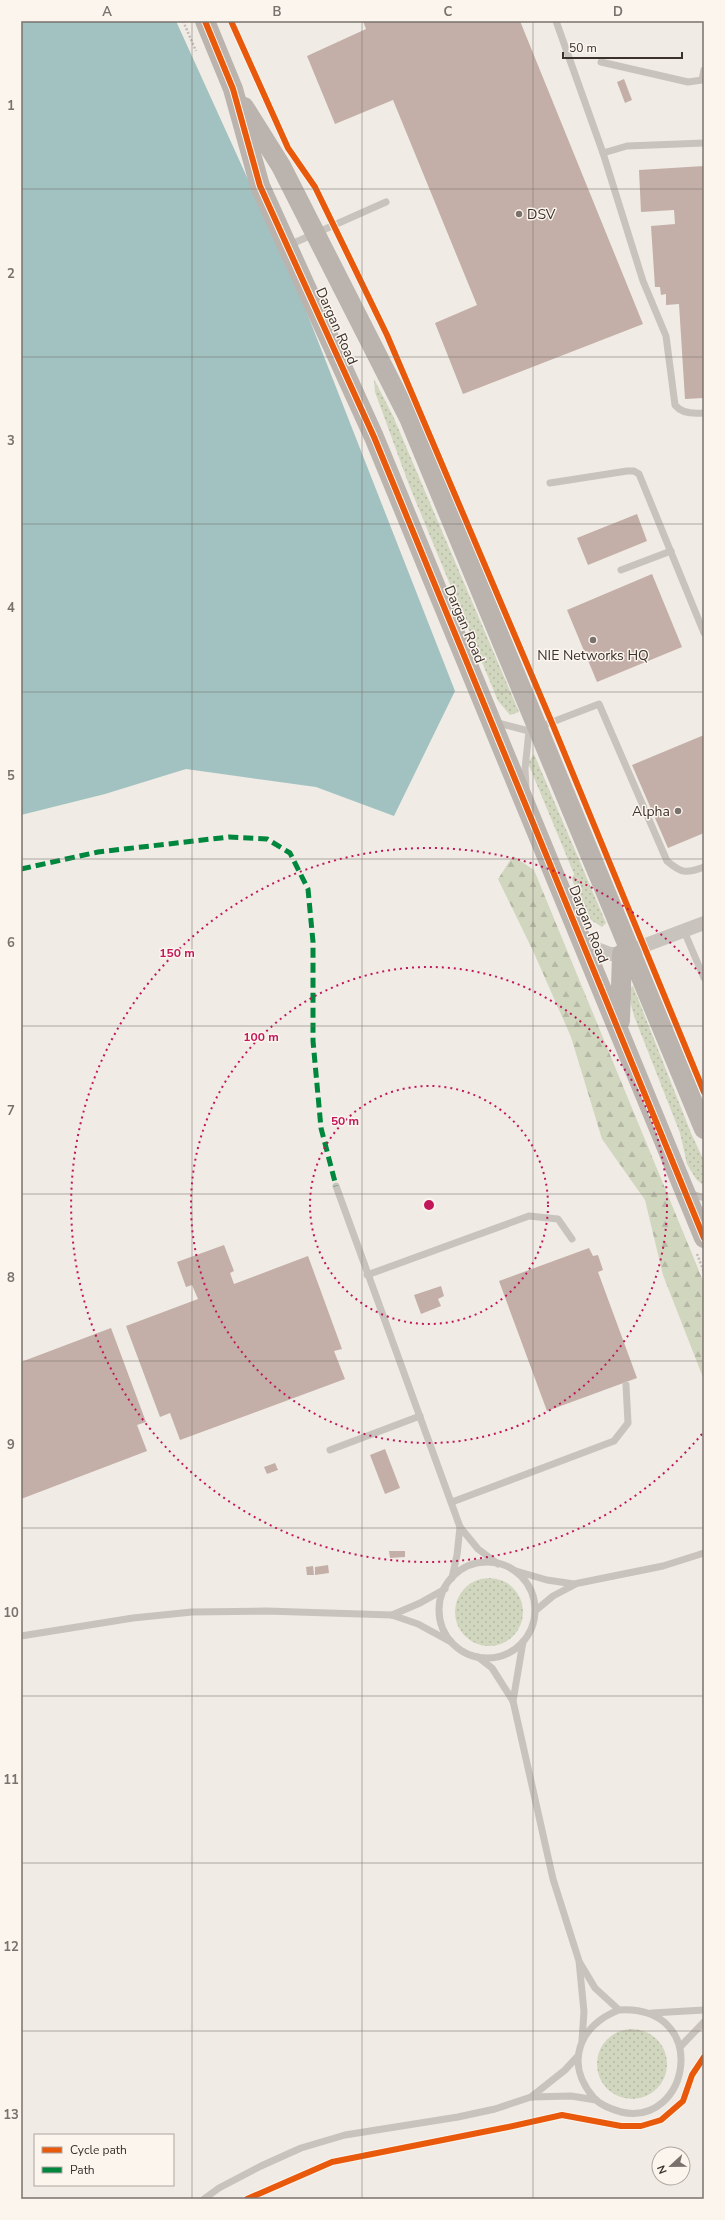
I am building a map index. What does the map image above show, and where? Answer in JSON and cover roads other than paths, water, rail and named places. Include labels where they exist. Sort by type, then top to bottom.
[{"type":"street","name":"Dargan Road","points":[[205,21],[233,89],[260,186],[374,437],[493,722],[704,1238]]},
{"type":"street","name":"Dargan Road","points":[[233,89],[281,166],[409,418],[626,953],[704,1129]]},
{"type":"street","points":[[584,944],[610,954],[626,953],[704,923]]},
{"type":"street","points":[[620,1033],[626,953]]},
{"type":"lane","points":[[556,21],[603,153],[643,281],[666,336],[675,405],[679,410],[695,414],[704,413]]},
{"type":"lane","points":[[601,62],[688,82],[702,80],[704,70]]},
{"type":"lane","points":[[603,153],[627,146],[704,143]]},
{"type":"lane","points":[[287,246],[386,202]]},
{"type":"lane","points":[[550,483],[634,471],[641,479],[704,633]]},
{"type":"lane","points":[[622,570],[671,550]]},
{"type":"lane","points":[[493,722],[534,729],[599,704],[666,861],[678,870],[690,872],[704,867]]},
{"type":"lane","points":[[529,810],[525,769],[534,729]]},
{"type":"lane","points":[[684,931],[704,978]]},
{"type":"lane","points":[[336,1186],[367,1275],[460,1527],[478,1549],[498,1564]]},
{"type":"lane","points":[[684,1190],[697,1197],[704,1198]]},
{"type":"lane","points":[[367,1275],[529,1216],[558,1220],[572,1239]]},
{"type":"lane","points":[[452,1502],[614,1441],[628,1422],[626,1385]]},
{"type":"lane","points":[[330,1450],[420,1416]]},
{"type":"lane","points":[[452,1578],[457,1556],[460,1527]]},
{"type":"lane","points":[[535,1611],[553,1596],[574,1584],[662,1566],[704,1552]]},
{"type":"lane","points":[[451,1642],[444,1630],[440,1616],[440,1602],[445,1589],[452,1578],[461,1570],[486,1562],[498,1564],[547,1580],[574,1584]]},
{"type":"lane","points":[[478,1658],[503,1656],[514,1650],[523,1642],[532,1628],[535,1611],[533,1595],[525,1580],[512,1569]]},
{"type":"lane","points":[[392,1615],[420,1603],[445,1589]]},
{"type":"lane","points":[[21,1636],[133,1618],[192,1612],[266,1610],[392,1615],[418,1624],[451,1642],[464,1652],[478,1658],[492,1668],[513,1701],[553,1878],[579,1961],[584,2012],[582,2040],[578,2056],[579,2072],[586,2088],[596,2100],[610,2109],[626,2113],[643,2111],[658,2105],[670,2094],[679,2079],[682,2063],[680,2047],[669,2027],[652,2013]]},
{"type":"lane","points":[[513,1701],[523,1642]]},
{"type":"lane","points":[[579,1961],[595,1988],[619,2010]]},
{"type":"lane","points":[[582,2040],[591,2026],[600,2019],[619,2010],[636,2009],[652,2013],[704,2010]]},
{"type":"lane","points":[[680,2047],[704,2022]]},
{"type":"lane","points":[[531,2097],[565,2070],[578,2056]]},
{"type":"lane","points":[[204,2199],[219,2188],[261,2166],[301,2148],[345,2135],[495,2109],[531,2097],[571,2096],[596,2100]]},
{"type":"water","points":[[21,21],[176,21],[296,285],[455,691],[394,816],[316,787],[186,769],[105,794],[21,815]]},
{"type":"place","name":"DSV","points":[[519,214]]},
{"type":"place","name":"NIE Networks HQ","points":[[593,640]]},
{"type":"place","name":"Alpha","points":[[678,811]]}]
